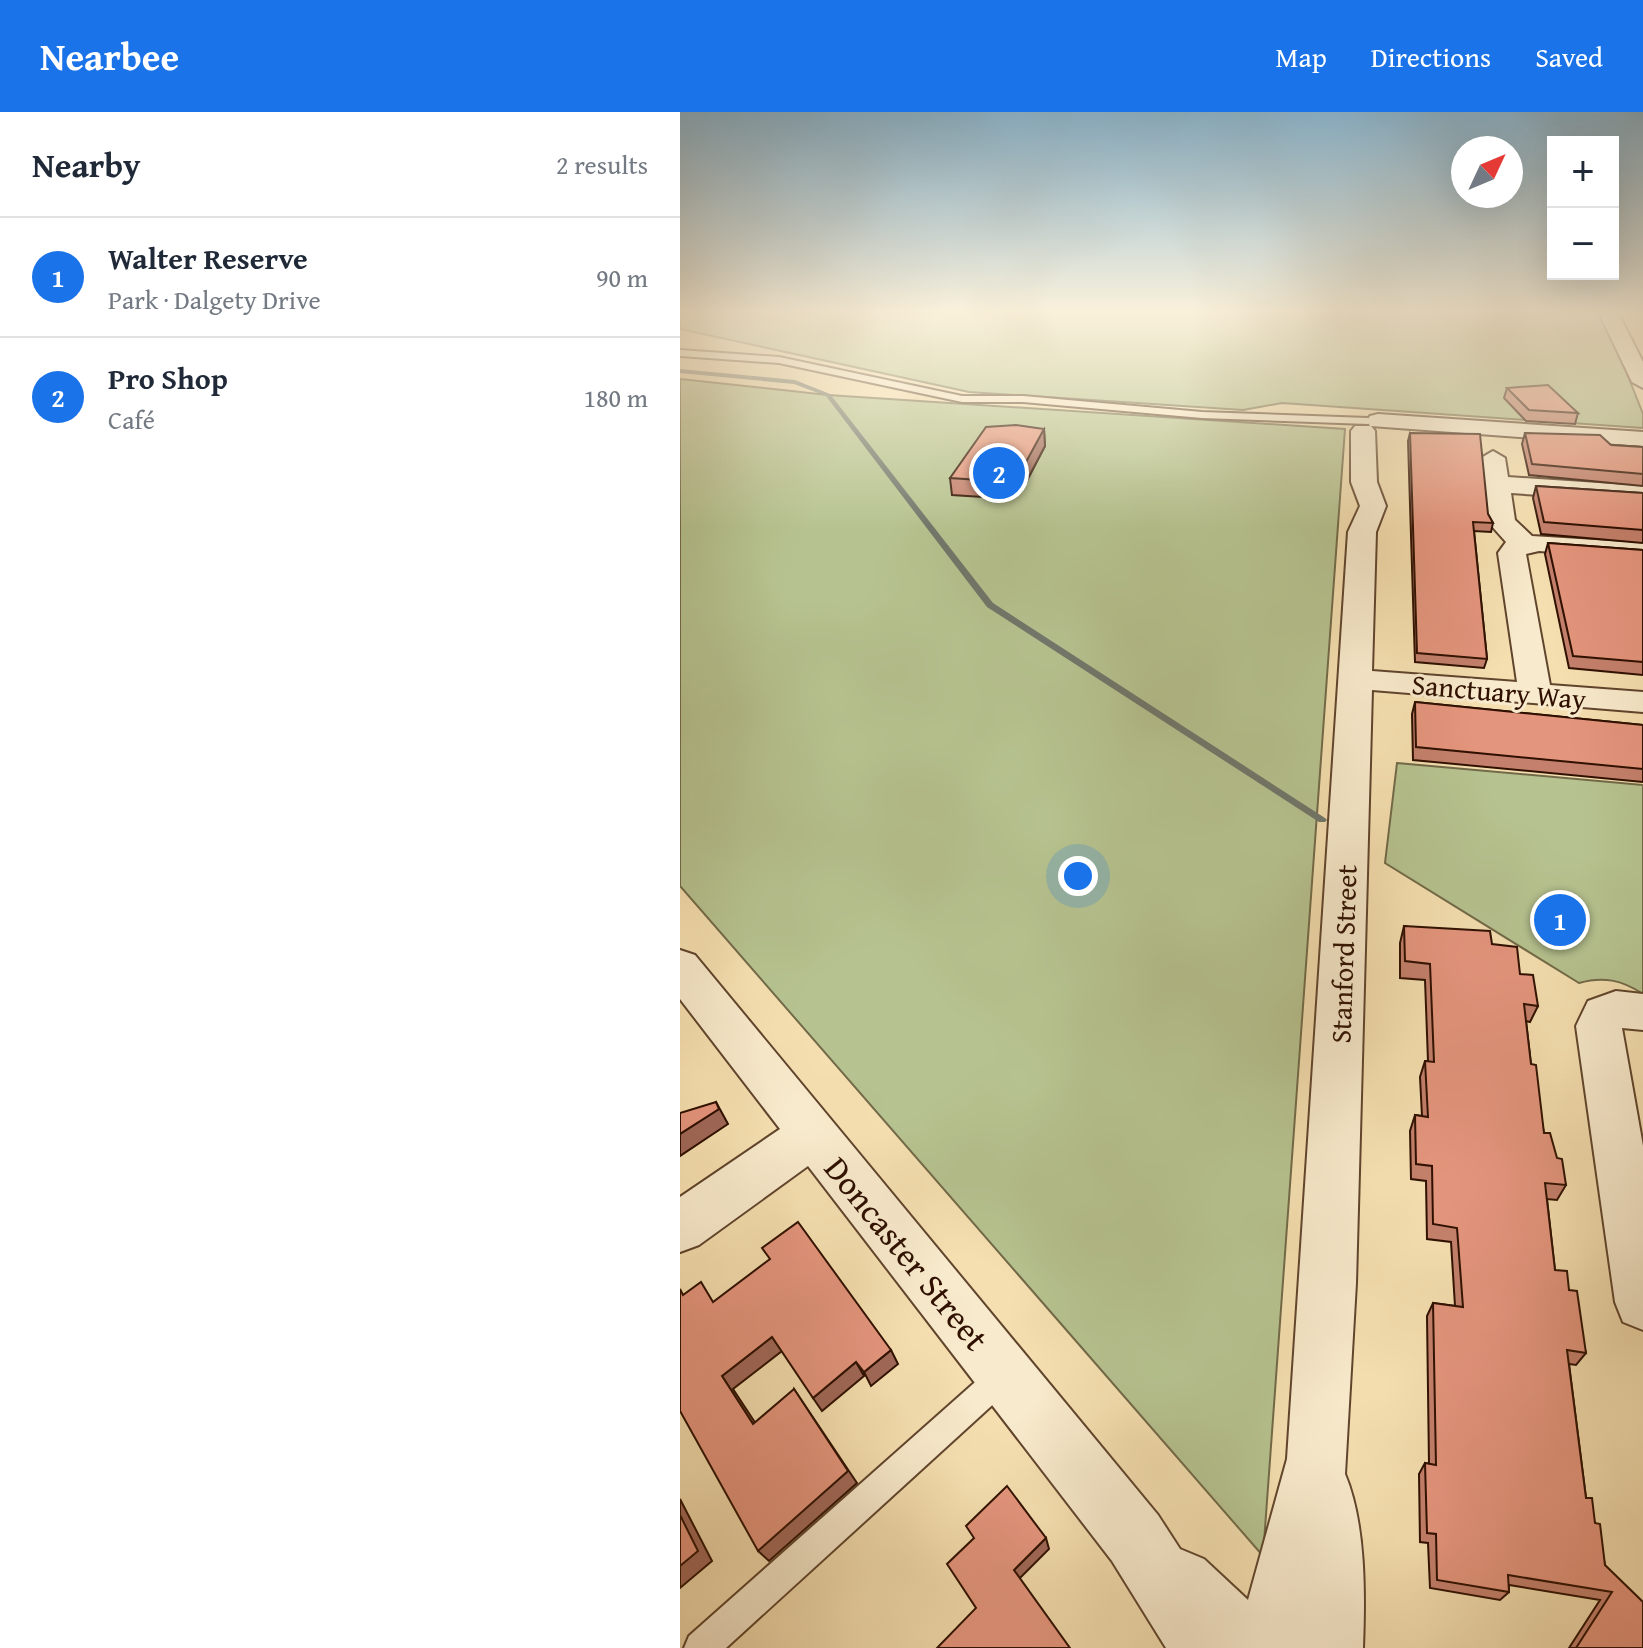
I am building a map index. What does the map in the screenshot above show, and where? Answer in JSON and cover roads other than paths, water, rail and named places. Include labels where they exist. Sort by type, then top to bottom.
[{"type":"street","points":[[1372,432],[1429,425],[1643,439]]},
{"type":"street","name":"Stanford Street","points":[[1329,1648],[1332,1593],[1318,1459],[1330,1267],[1362,532],[1373,506],[1364,482],[1372,432]]},
{"type":"street","points":[[1490,444],[1502,523],[1524,543]]},
{"type":"street","points":[[1497,484],[1643,494]]},
{"type":"street","points":[[1535,694],[1512,553],[1516,546],[1524,543],[1643,551]]},
{"type":"street","name":"Sanctuary Way","points":[[1356,679],[1643,702]]},
{"type":"street","name":"Doncaster Street","points":[[680,967],[1135,1538],[1205,1648]]},
{"type":"street","points":[[1643,1012],[1616,1009],[1604,1014],[1599,1026],[1643,1302]]},
{"type":"street","points":[[680,1227],[812,1135]]},
{"type":"street","name":"Stanford Street","points":[[1263,1648],[1290,1578],[1318,1459]]},
{"type":"street","name":"Doncaster Street","points":[[1135,1538],[1250,1648]]},
{"type":"lane","points":[[895,385],[1002,402],[1023,399],[1202,415],[1310,419],[1372,432]]},
{"type":"lane","points":[[701,1648],[1004,1375]]},
{"type":"waterway","points":[[802,385],[828,395],[990,605],[1322,820]]},
{"type":"place","name":"Pro Shop","points":[[999,473]]},
{"type":"place","name":"Walter Reserve","points":[[1560,920]]}]
